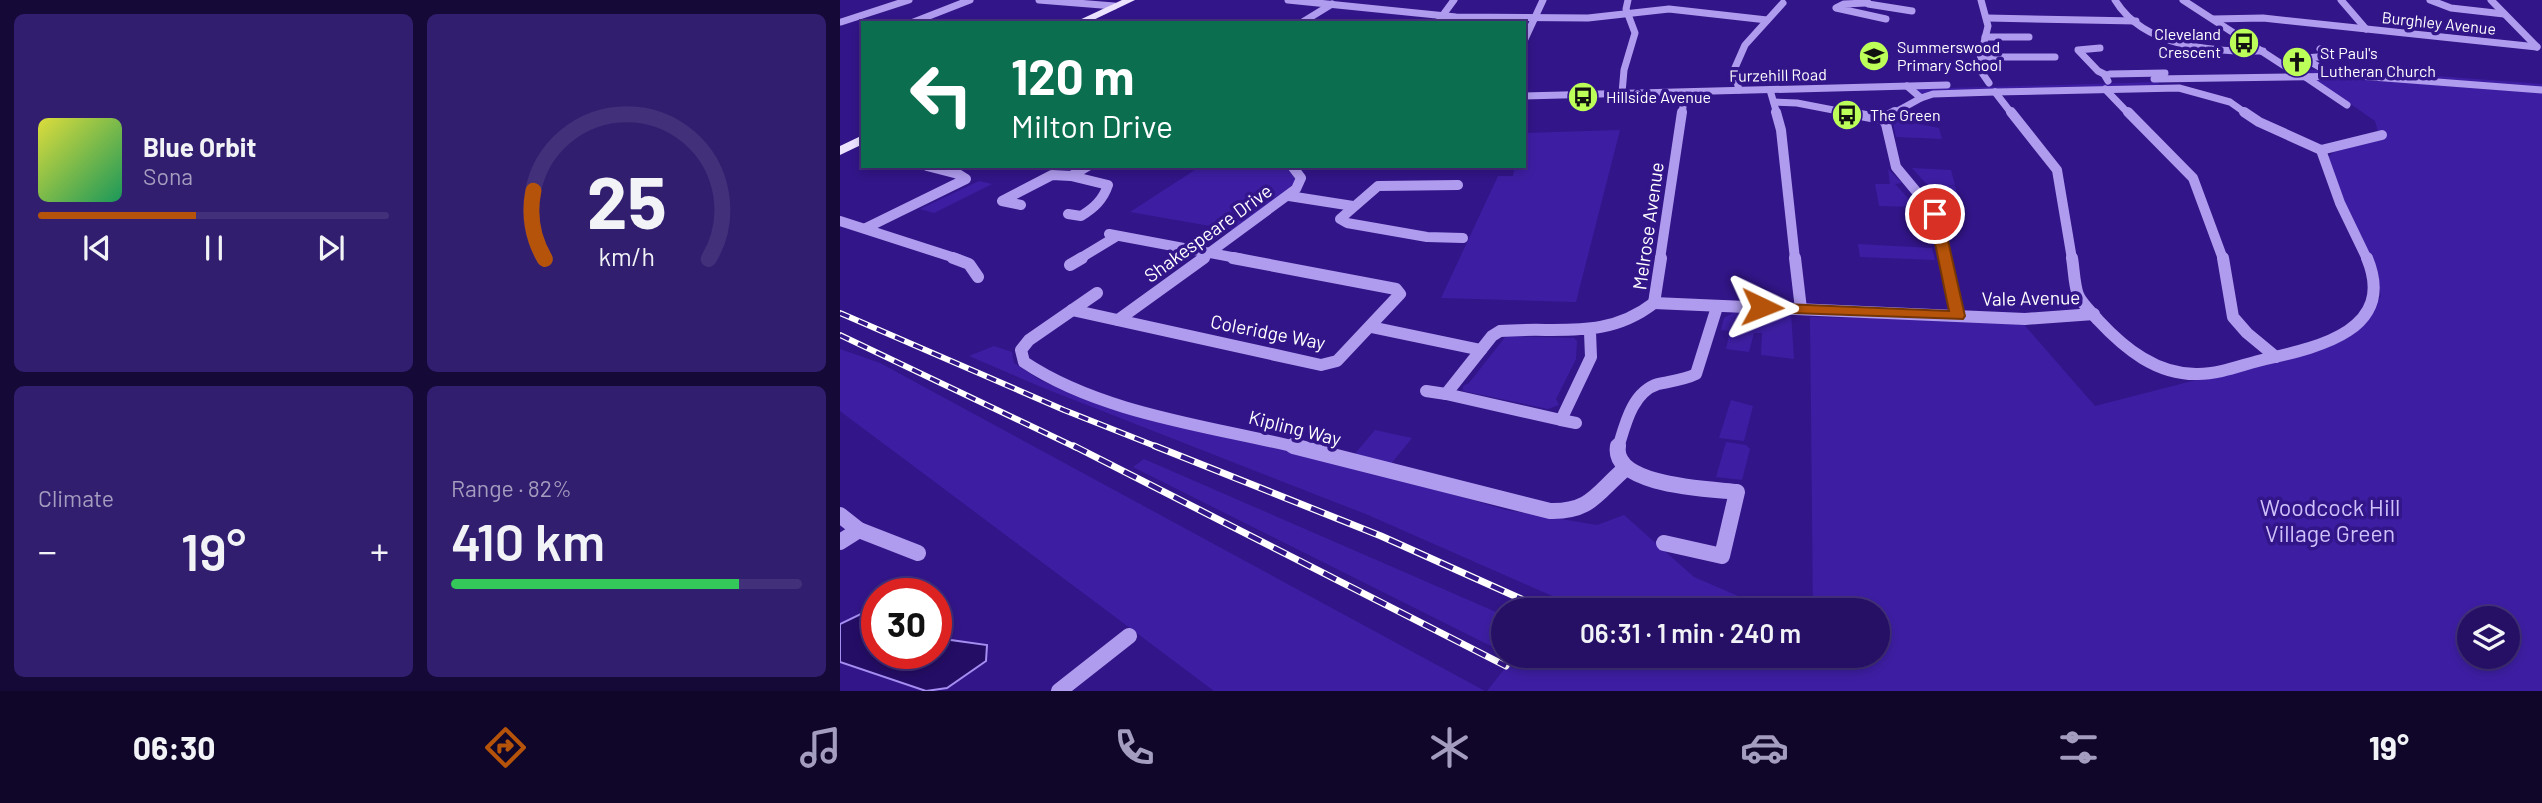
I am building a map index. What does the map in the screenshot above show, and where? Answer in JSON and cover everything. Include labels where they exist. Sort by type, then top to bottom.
[{"type":"main road","points":[[1114,6],[1124,0]]},
{"type":"main road","points":[[1082,21],[1130,0]]},
{"type":"main road","points":[[840,149],[861,137]]},
{"type":"street","points":[[841,22],[909,0]]},
{"type":"street","points":[[916,21],[970,0]]},
{"type":"street","points":[[1039,0],[1114,6]]},
{"type":"street","points":[[1288,0],[1440,19],[1594,18],[1658,9],[1703,11],[1768,20]]},
{"type":"street","points":[[1440,19],[1454,0]]},
{"type":"street","points":[[1526,37],[1543,0]]},
{"type":"street","points":[[1622,93],[1624,70],[1635,33],[1628,12],[1628,0]]},
{"type":"street","points":[[1703,11],[1706,0]]},
{"type":"street","points":[[1981,0],[1987,18],[1979,70],[2057,170],[2078,294],[2094,314],[2138,356],[2156,367],[2183,374],[2204,374],[2276,357],[2315,347],[2342,335],[2365,316],[2373,301],[2374,279],[2331,183],[2321,150],[2382,135]]},
{"type":"street","points":[[2115,0],[2136,21],[2164,38],[2192,47],[2223,52],[2263,51]]},
{"type":"street","points":[[2183,0],[2347,105]]},
{"type":"street","points":[[2341,0],[2366,29]]},
{"type":"street","points":[[2430,0],[2446,7],[2504,14]]},
{"type":"street","points":[[2491,0],[2539,50]]},
{"type":"street","points":[[1886,19],[1836,8],[1866,1],[1912,11]]},
{"type":"street","points":[[1739,90],[1734,70],[1745,45],[1783,3]]},
{"type":"street","points":[[1304,21],[1332,4]]},
{"type":"street","points":[[2434,12],[2446,7]]},
{"type":"street","points":[[1869,24],[1876,18]]},
{"type":"street","points":[[1987,18],[2073,22],[2136,21]]},
{"type":"street","name":"Burghley Avenue","points":[[2213,19],[2263,18],[2539,50]]},
{"type":"street","points":[[1986,37],[2029,36]]},
{"type":"street","points":[[2100,48],[2078,51],[2193,178],[2222,252],[2233,317],[2276,357]]},
{"type":"street","points":[[2320,49],[2331,56],[2305,58],[2321,68]]},
{"type":"street","points":[[1980,57],[2055,57]]},
{"type":"street","name":"Furzehill Road","points":[[2106,82],[2321,68],[2542,83]]},
{"type":"street","name":"Furzehill Road","points":[[1921,98],[1933,94],[1992,88],[2160,79],[2301,76],[2359,76],[2542,90]]},
{"type":"street","points":[[2160,79],[2169,88]]},
{"type":"street","name":"Furzehill Road","points":[[2106,82],[2169,88],[2218,97],[2272,128],[2321,150]]},
{"type":"street","points":[[1774,102],[1797,103],[1882,119],[1921,98],[1907,86]]},
{"type":"street","name":"Furzehill Road","points":[[1526,96],[1907,86],[1992,88]]},
{"type":"street","points":[[1770,90],[1781,130],[1801,309]]},
{"type":"street","name":"Melrose Avenue","points":[[1685,93],[1654,303],[1717,307]]},
{"type":"street","points":[[1882,119],[1886,124],[1896,167],[1935,214],[1958,316]]},
{"type":"street","points":[[866,228],[966,179],[935,168]]},
{"type":"street","points":[[1071,176],[1085,168]]},
{"type":"street","name":"Shakespeare Drive","points":[[1118,320],[1208,252],[1289,196],[1301,178],[1294,168]]},
{"type":"street","points":[[1021,205],[1002,201],[1052,175],[1071,176],[1108,185],[1101,203],[1081,216],[1068,214]]},
{"type":"street","points":[[1458,186],[1384,184],[1343,215],[1341,221],[1463,238]]},
{"type":"street","points":[[1289,196],[1357,203]]},
{"type":"street","points":[[840,221],[969,264],[978,277]]},
{"type":"street","points":[[1070,265],[1113,235],[1208,252]]},
{"type":"street","name":"Coleridge Way","points":[[1072,310],[1321,365],[1337,360],[1399,297],[1399,291],[1208,252]]},
{"type":"street","points":[[1072,310],[1097,293]]},
{"type":"street","points":[[1446,394],[1500,331],[1590,332],[1623,322],[1654,303]]},
{"type":"street","points":[[1664,543],[1722,556],[1737,492],[1643,478],[1626,468],[1618,459],[1617,449],[1638,395],[1656,384],[1685,380],[1696,374],[1717,307]]},
{"type":"street","name":"Vale Avenue","points":[[1717,307],[2047,319],[2094,314]]},
{"type":"street","name":"Kipling Way","points":[[1072,310],[1029,340],[1021,350],[1021,359],[1048,378],[1088,394],[1550,511],[1566,512],[1589,506],[1614,477],[1626,468]]},
{"type":"street","points":[[1371,327],[1481,350]]},
{"type":"street","points":[[1561,419],[1591,357],[1590,332]]},
{"type":"street","points":[[1426,391],[1576,423]]},
{"type":"street","points":[[840,515],[859,530],[895,547],[918,553]]},
{"type":"street","points":[[840,542],[859,530]]},
{"type":"street","points":[[1059,691],[1129,636]]},
{"type":"green space","points":[[2305,70],[2359,70],[2542,84],[2542,88],[2309,73]]},
{"type":"green space","name":"Woodcock Hill Village Green","points":[[2353,79],[2542,93],[2542,691],[1487,691],[1505,668],[1890,668],[1890,598],[1813,598],[1810,317],[2021,321],[2095,406],[2320,348],[2346,337],[2381,296],[2371,260],[2340,192],[2328,157],[2334,152],[2380,139],[2375,121],[2316,80]]},
{"type":"green space","points":[[2158,82],[2160,86],[1919,94],[1915,89]]},
{"type":"green space","points":[[1895,119],[1939,128],[1942,139],[1896,137],[1893,123]]},
{"type":"green space","points":[[1620,130],[1576,302],[1441,298],[1498,176],[1513,176],[1515,168],[1526,168],[1526,133]]},
{"type":"green space","points":[[1198,168],[1287,168],[1296,180],[1294,187],[1233,230],[1130,212]]},
{"type":"green space","points":[[1912,168],[1951,170],[1955,185],[1948,186],[1955,186],[1959,201],[1941,200]]},
{"type":"green space","points":[[1888,169],[1902,183],[1895,184],[1916,207],[1879,206],[1875,184],[1890,184]]},
{"type":"green space","points":[[979,181],[992,184],[934,213],[920,209]]},
{"type":"green space","points":[[1858,244],[1932,248],[1935,260],[1860,257]]},
{"type":"green space","points":[[1736,311],[1791,314],[1794,359],[1761,355],[1762,333],[1754,333],[1749,352],[1726,349],[1730,331],[1721,330],[1724,318]]},
{"type":"green space","points":[[1506,336],[1574,338],[1577,341],[1576,359],[1556,399],[1559,405],[1548,409],[1463,391],[1463,386],[1469,383]]},
{"type":"green space","points":[[994,346],[1012,352],[1014,363],[1040,380],[1107,408],[1388,475],[1506,510],[1597,525],[1624,515],[1694,577],[1743,598],[1557,598],[1368,515],[1041,387],[969,356]]},
{"type":"green space","points":[[840,349],[880,363],[1485,691],[1214,691],[840,411]]},
{"type":"green space","points":[[1731,400],[1753,406],[1744,441],[1719,438]]},
{"type":"green space","points":[[1375,430],[1412,438],[1390,465],[1353,456]]},
{"type":"green space","points":[[1726,442],[1746,445],[1750,449],[1742,480],[1716,477]]},
{"type":"green space","points":[[1144,459],[1491,610],[1491,646],[1133,467]]},
{"type":"shaded area","points":[[861,614],[861,669],[952,669],[952,640],[987,645],[986,661],[947,688],[926,691],[840,662],[840,624]]},
{"type":"railway","points":[[840,313],[1064,410],[1160,448]]},
{"type":"railway","points":[[840,335],[1077,448]]},
{"type":"railway","points":[[1074,446],[1491,658]]},
{"type":"railway","points":[[1155,446],[1381,536],[1519,598]]},
{"type":"place","name":"Cleveland Crescent","points":[[2244,43]]},
{"type":"place","name":"Summerswood Primary School","points":[[1874,56]]},
{"type":"place","name":"St Paul's Lutheran Church","points":[[2297,62]]},
{"type":"place","name":"Hillside Avenue","points":[[1583,97]]},
{"type":"place","name":"The Green","points":[[1847,115]]},
{"type":"route","points":[[1762,307],[1958,316],[1935,214]]}]
